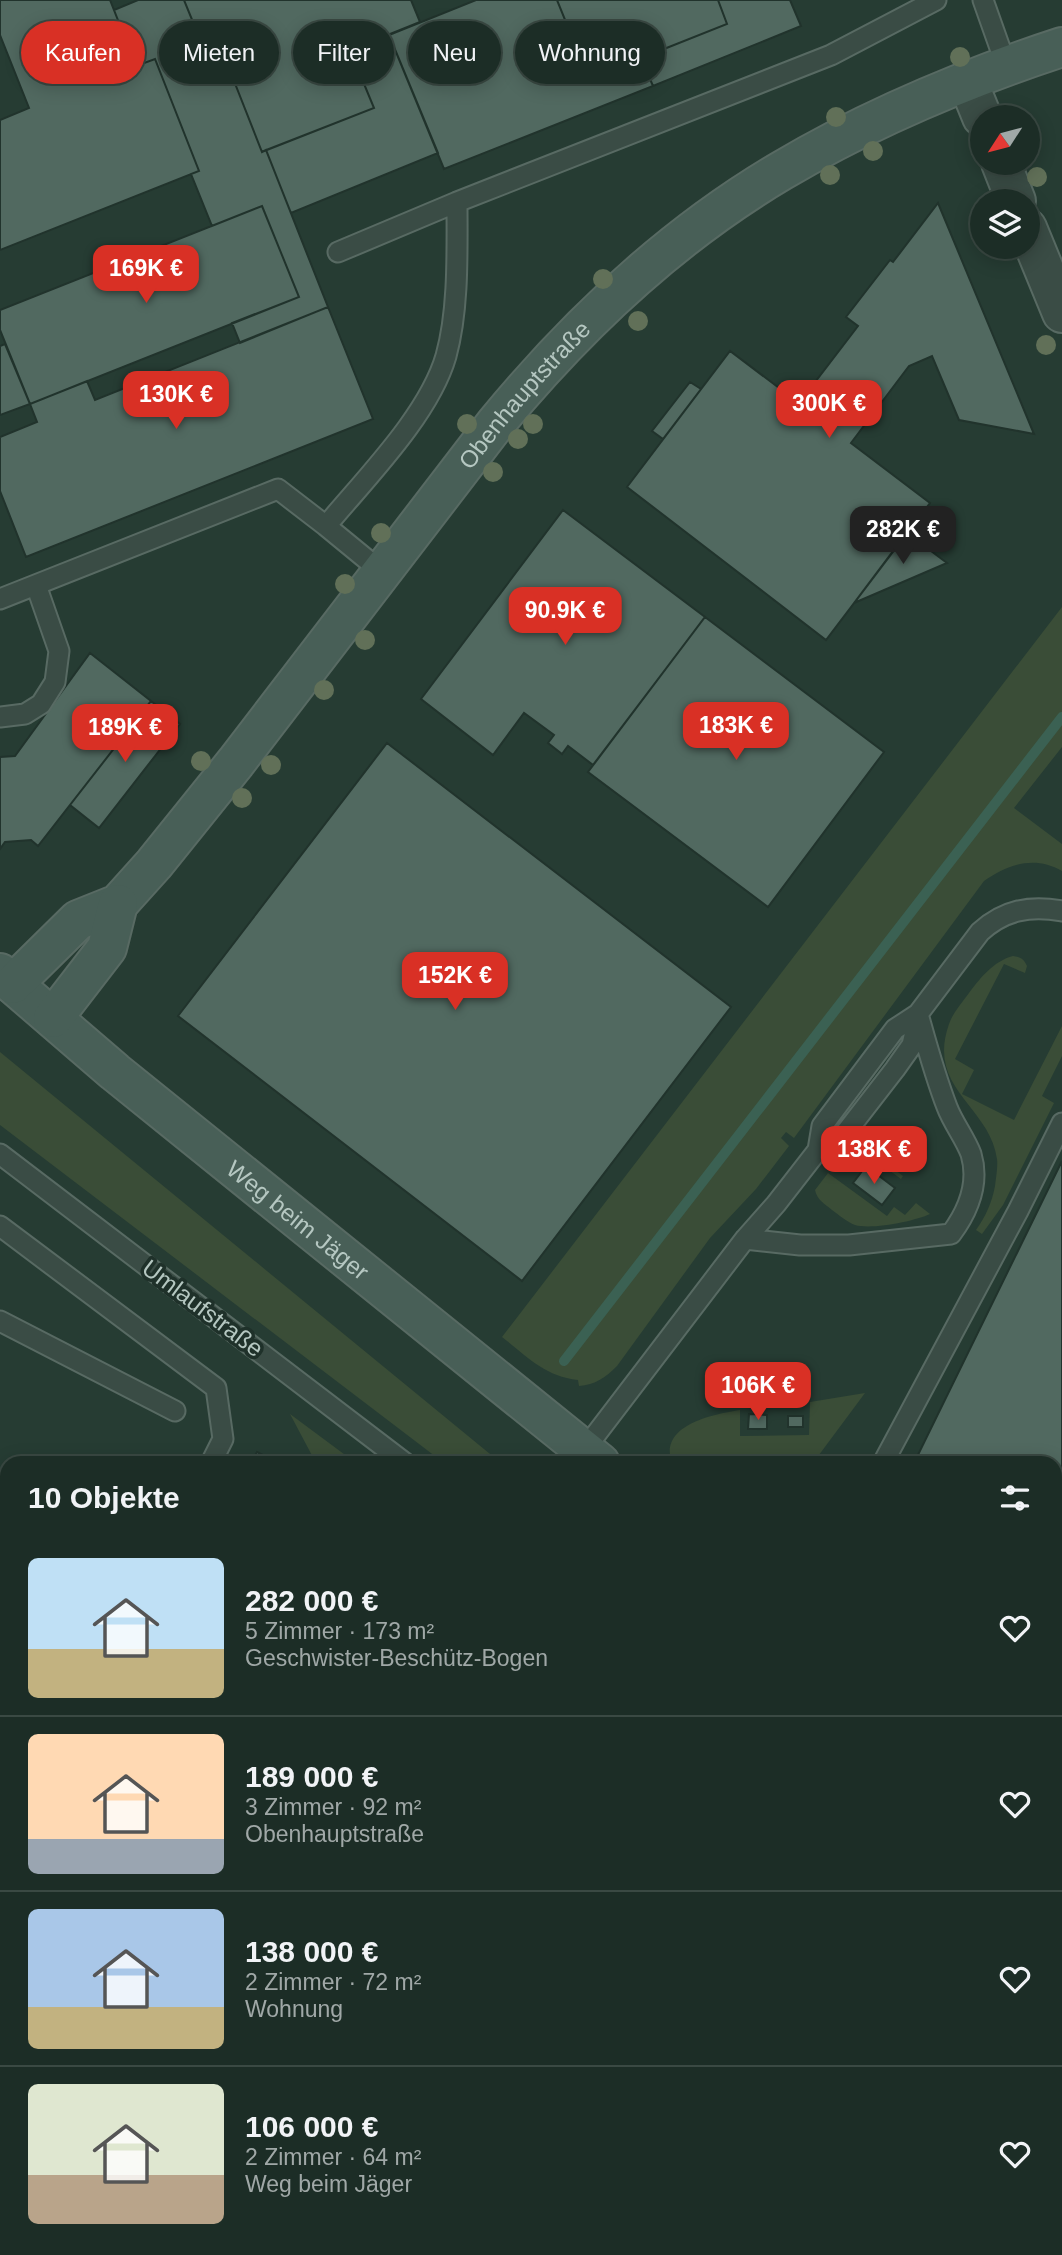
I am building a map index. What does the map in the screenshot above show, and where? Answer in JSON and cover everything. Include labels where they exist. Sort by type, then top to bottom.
[{"type":"street","name":"Obenhauptstraße","points":[[6,978],[78,920],[118,904],[154,864],[528,384],[580,327],[709,219],[780,172],[878,119],[967,80],[1062,47]]},
{"type":"street","points":[[967,80],[977,105]]},
{"type":"street","points":[[1040,259],[1062,313]]},
{"type":"street","name":"Obenhauptstraße","points":[[53,1018],[107,948],[118,904]]},
{"type":"street","name":"Weg beim Jäger","points":[[6,978],[115,1072],[592,1456]]},
{"type":"lane","points":[[338,253],[457,202],[831,55],[936,0]]},
{"type":"lane","points":[[983,0],[1006,65]]},
{"type":"lane","points":[[326,526],[406,430],[429,394],[446,357],[456,288],[457,202]]},
{"type":"lane","points":[[0,599],[278,489],[382,572]]},
{"type":"lane","points":[[0,717],[25,714],[41,704],[55,682],[59,651],[36,585]]},
{"type":"lane","points":[[592,1456],[745,1239],[818,1150],[840,1140],[912,1045],[918,1014],[979,932],[992,920],[1010,912],[1035,907],[1062,911]]},
{"type":"lane","points":[[745,1239],[800,1245],[849,1245],[951,1234],[967,1211],[972,1195],[974,1174],[971,1154],[949,1112],[934,1073],[918,1014]]},
{"type":"lane","points":[[887,1456],[1062,1123]]},
{"type":"lane","name":"Umlaufstraße","points":[[0,1154],[396,1456]]},
{"type":"lane","points":[[0,1226],[216,1388],[223,1439],[214,1456]]},
{"type":"lane","points":[[0,1321],[175,1410]]},
{"type":"green space","points":[[1062,607],[1062,747],[1014,808],[1062,844],[1062,871],[1042,863],[1022,864],[1003,870],[984,881],[794,1138],[786,1132],[781,1138],[789,1146],[756,1189],[710,1238],[613,1370],[595,1382],[579,1386],[578,1380],[555,1374],[537,1364],[502,1337]]},
{"type":"green space","points":[[1013,956],[1025,962],[1025,973],[1004,964],[955,1059],[974,1070],[962,1094],[1014,1120],[1062,1026],[1062,1056],[1042,1096],[1054,1103],[1003,1205],[982,1234],[976,1230],[992,1198],[997,1159],[992,1141],[983,1125],[952,1081],[946,1065],[944,1046],[951,1020],[974,987],[994,966]]},
{"type":"green space","points":[[0,1052],[492,1456],[435,1456],[0,1125]]},
{"type":"green space","points":[[871,1127],[876,1131],[865,1147],[903,1176],[901,1179],[851,1142],[859,1131]]},
{"type":"green space","points":[[828,1173],[887,1216],[894,1207],[905,1215],[916,1203],[930,1214],[893,1224],[855,1225],[832,1210],[818,1196],[815,1190]]},
{"type":"green space","points":[[865,1393],[818,1456],[671,1456],[673,1439],[691,1424],[740,1410],[740,1436],[809,1435],[810,1402]]},
{"type":"green space","points":[[290,1414],[347,1456],[312,1456]]},
{"type":"building","points":[[0,0],[110,0],[118,21],[21,21],[21,84],[145,84],[145,63],[155,59],[159,69],[159,84],[165,84],[199,171],[0,250],[0,120],[29,108],[0,35]]},
{"type":"building","points":[[138,0],[184,0],[193,21],[159,21],[159,69],[155,59],[145,63],[145,21],[118,21],[114,10]]},
{"type":"building","points":[[184,0],[411,0],[420,21],[408,21],[408,27],[394,32],[394,21],[293,21],[293,84],[364,84],[374,108],[262,152],[235,84],[279,84],[279,21],[193,21]]},
{"type":"building","points":[[476,0],[557,0],[566,21],[515,21],[515,84],[653,86],[444,169],[409,84],[501,84],[501,21],[424,21]]},
{"type":"building","points":[[557,0],[718,0],[727,24],[665,49],[665,21],[566,21]]},
{"type":"building","points":[[718,0],[790,0],[801,26],[665,81],[665,49],[727,24]]},
{"type":"building","points":[[408,27],[408,81],[394,47],[394,33]]},
{"type":"building","points":[[394,47],[438,153],[291,213],[266,150],[374,108],[364,84],[394,84]]},
{"type":"building","points":[[165,84],[235,84],[262,152],[266,150],[328,307],[240,343],[232,323],[299,297],[262,206],[212,226],[191,174],[199,171]]},
{"type":"building","points":[[938,203],[1034,434],[959,420],[932,356],[909,366],[851,443],[930,503],[826,640],[627,487],[730,351],[799,403],[858,326],[846,317]]},
{"type":"building","points":[[262,206],[299,297],[30,404],[0,330],[0,310]]},
{"type":"building","points":[[328,307],[373,419],[26,557],[0,491],[0,437],[37,422],[30,404],[87,381],[95,400]]},
{"type":"building","points":[[5,344],[30,404],[0,415],[0,346]]},
{"type":"building","points":[[690,382],[701,389],[663,439],[652,431]]},
{"type":"building","points":[[563,510],[705,617],[593,765],[568,746],[562,754],[548,743],[554,735],[524,713],[493,755],[421,699]]},
{"type":"building","points":[[907,533],[947,563],[854,603],[887,559]]},
{"type":"building","points":[[705,617],[884,752],[768,907],[588,772]]},
{"type":"building","points":[[90,653],[151,701],[38,846],[31,840],[5,842],[0,849],[0,757],[15,756]]},
{"type":"building","points":[[151,701],[180,724],[99,828],[70,805]]},
{"type":"building","points":[[387,743],[731,1007],[522,1281],[178,1016]]},
{"type":"building","points":[[1062,1161],[1062,1456],[917,1456]]},
{"type":"building","points":[[866,1166],[895,1188],[882,1205],[853,1183]]},
{"type":"building","points":[[749,1414],[767,1415],[767,1429],[748,1429]]},
{"type":"building","points":[[788,1416],[803,1416],[803,1427],[788,1427]]},
{"type":"waterway","points":[[564,1361],[1062,717]]}]
